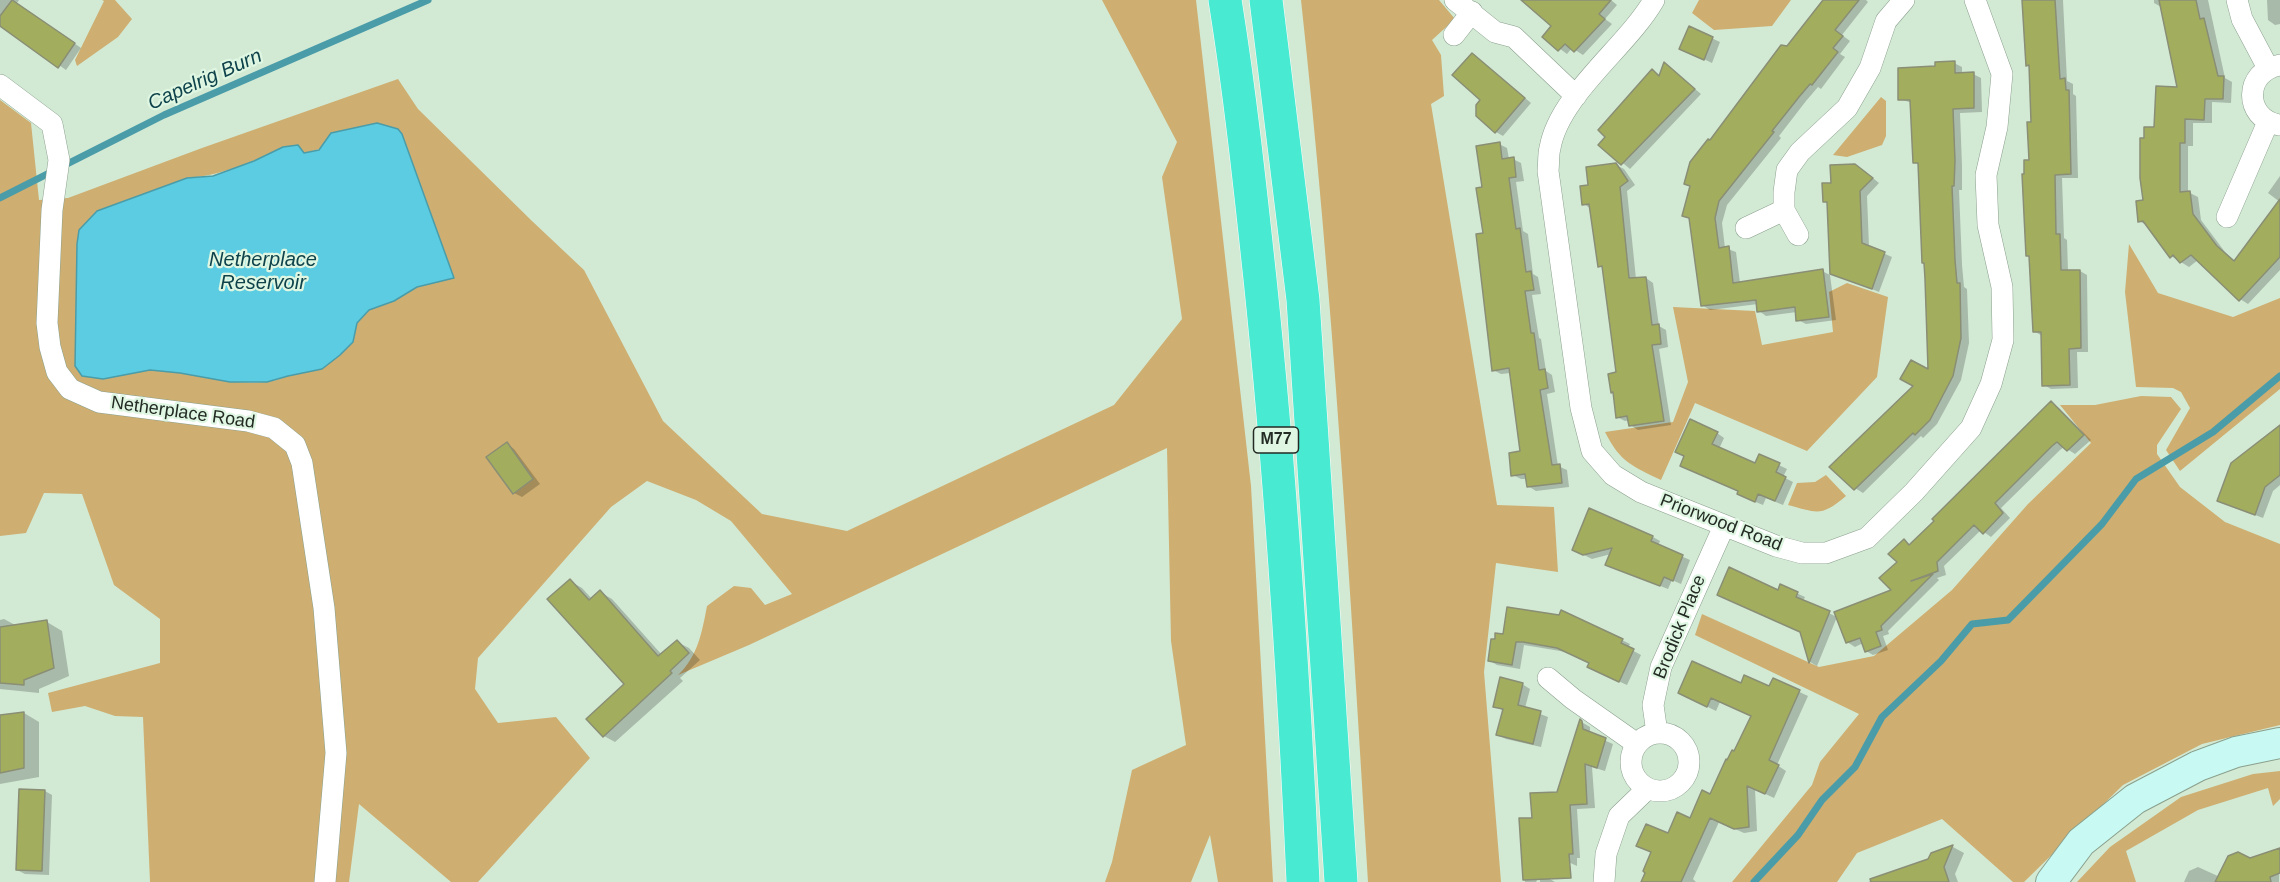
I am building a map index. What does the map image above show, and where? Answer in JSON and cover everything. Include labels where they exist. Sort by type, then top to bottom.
[{"type":"highway","name":"M77","points":[[1225,0],[1245,140],[1277,456],[1290,628],[1303,882]]},
{"type":"highway","name":"M77","points":[[1266,0],[1303,300],[1341,882]]},
{"type":"street","name":"Priorwood Road","points":[[1654,0],[1629,35],[1576,96],[1556,131],[1550,147],[1548,171],[1581,408],[1592,451],[1613,475],[1641,492],[1776,546],[1802,553],[1826,553],[1866,538],[1914,492],[1971,428],[1991,384],[2003,340],[2002,287],[1988,225],[1986,175],[1997,127],[2002,74],[1975,0]]},
{"type":"street","points":[[1798,235],[1784,210],[1787,170],[1800,152],[1847,108],[1870,68],[1886,21],[1904,0]]},
{"type":"street","points":[[2227,217],[2274,123],[2259,115],[2254,106],[2253,90],[2256,80],[2274,67],[2242,19],[2237,0]]},
{"type":"street","points":[[1454,35],[1464,6],[1495,32],[1514,37],[1576,96]]},
{"type":"street","name":"Netherplace Road","points":[[0,85],[52,124],[59,160],[52,210],[47,323],[50,347],[57,372],[70,389],[99,402],[248,421],[274,428],[295,446],[302,463],[320,585],[336,753],[325,882]]},
{"type":"street","points":[[1746,228],[1784,210]]},
{"type":"street","name":"Brodick Place","points":[[1657,733],[1653,705],[1661,667],[1724,525]]},
{"type":"street","points":[[1548,678],[1573,699],[1637,744]]},
{"type":"street","points":[[1657,733],[1667,733],[1676,737],[1683,744],[1690,762],[1683,781],[1676,787],[1657,792],[1647,789],[1634,776],[1630,767],[1630,757],[1637,744],[1648,735],[1657,733]]},
{"type":"street","points":[[2051,882],[2081,842],[2135,799],[2198,766],[2236,752],[2280,743]]},
{"type":"street","points":[[1604,882],[1606,854],[1619,816],[1647,789]]},
{"type":"shaded area","points":[[102,0],[115,0],[132,19],[118,37],[77,66],[75,60],[104,1]]},
{"type":"shaded area","points":[[1102,0],[1196,0],[1251,486],[1273,882],[1218,882],[1210,835],[1191,882],[1105,882],[1112,862],[1132,770],[1186,745],[1171,641],[1167,448],[749,645],[678,675],[695,652],[707,606],[734,586],[751,588],[765,605],[792,594],[731,521],[696,500],[647,481],[611,507],[478,658],[475,689],[498,723],[556,717],[590,758],[478,882],[451,882],[359,804],[349,882],[150,882],[143,717],[115,716],[85,706],[52,712],[48,693],[160,663],[160,619],[114,585],[82,494],[44,493],[26,533],[0,536],[0,100],[31,123],[39,200],[68,198],[398,79],[418,109],[584,270],[663,421],[762,514],[847,531],[1114,405],[1182,319],[1162,177],[1177,142]],"holes":[[[398,129],[402,134],[454,278],[417,287],[394,301],[369,310],[357,323],[353,342],[287,377],[252,383],[152,370],[103,379],[187,178],[236,167],[283,147],[304,153]]]},
{"type":"shaded area","points":[[1301,0],[1439,0],[1455,19],[1432,40],[1441,55],[1444,96],[1431,104],[1497,505],[1554,507],[1558,572],[1496,563],[1484,672],[1501,882],[1368,882],[1332,330]]},
{"type":"shaded area","points":[[1699,0],[1791,0],[1772,26],[1714,30],[1692,13]]},
{"type":"shaded area","points":[[1881,97],[1886,101],[1886,136],[1882,145],[1847,157],[1833,155]]},
{"type":"shaded area","points":[[2129,244],[2158,293],[2233,317],[2280,298],[2280,389],[2180,471],[2166,450],[2190,408],[2181,392],[2173,388],[2136,387],[2125,292]]},
{"type":"shaded area","points":[[1847,283],[1888,297],[1877,377],[1807,451],[1695,403],[1661,480],[1634,467],[1616,450],[1605,432],[1673,422],[1688,382],[1673,307],[1755,311],[1762,345],[1833,332],[1829,292]]},
{"type":"shaded area","points":[[2141,396],[2171,397],[2181,409],[2157,445],[2157,454],[2180,487],[2225,522],[2280,544],[2280,725],[2202,744],[2123,785],[2024,882],[2013,882],[1942,819],[1857,853],[1837,882],[1732,882],[1812,785],[1820,762],[1859,714],[1695,635],[1702,614],[1819,667],[1874,656],[1952,590],[2028,504],[2091,443],[2060,405],[2095,405]]},
{"type":"shaded area","points":[[1826,475],[1846,496],[1831,507],[1819,511],[1788,505],[1797,483],[1815,482]]},
{"type":"shaded area","points":[[2280,771],[2280,799],[2273,806],[2268,788],[2198,810],[2126,851],[2136,882],[2077,882],[2110,847],[2181,797],[2253,774]]},
{"type":"water","name":"Netherplace Reservoir","points":[[377,123],[398,129],[402,134],[454,278],[417,287],[394,301],[369,310],[357,323],[353,342],[322,369],[267,382],[230,382],[150,370],[103,379],[82,376],[75,366],[77,244],[79,230],[97,211],[187,178],[213,176],[254,161],[283,147],[298,145],[304,153],[319,150],[331,133]]},
{"type":"building","points":[[12,0],[75,43],[58,68],[0,26],[0,16]]},
{"type":"building","points":[[1521,0],[1611,0],[1599,14],[1605,19],[1574,52],[1565,44],[1558,51],[1542,37],[1551,26]]},
{"type":"building","points":[[1823,0],[1859,0],[1835,30],[1843,36],[1833,48],[1838,52],[1812,85],[1810,84],[1799,97],[1719,201],[1715,218],[1719,248],[1729,246],[1733,283],[1823,269],[1829,317],[1796,321],[1795,307],[1757,312],[1756,300],[1701,306],[1689,218],[1682,216],[1690,186],[1684,184],[1690,162],[1708,139],[1710,140],[1781,45],[1787,46]]},
{"type":"building","points":[[2022,0],[2055,0],[2060,79],[2065,78],[2066,90],[2069,90],[2071,174],[2055,175],[2056,234],[2060,234],[2061,270],[2080,270],[2081,348],[2069,349],[2070,385],[2042,386],[2041,332],[2033,332],[2022,174],[2024,174],[2024,160],[2029,160],[2027,122],[2031,122],[2029,65],[2026,66]]},
{"type":"building","points":[[2159,0],[2196,0],[2200,19],[2204,18],[2218,76],[2224,76],[2223,99],[2205,99],[2204,120],[2185,119],[2185,143],[2180,143],[2180,192],[2190,191],[2193,214],[2217,246],[2234,261],[2280,199],[2280,257],[2239,301],[2191,255],[2180,263],[2173,255],[2170,258],[2143,221],[2138,222],[2136,201],[2143,200],[2140,178],[2140,138],[2144,138],[2144,127],[2154,127],[2156,86],[2177,87]]},
{"type":"building","points":[[1689,26],[1713,37],[1704,60],[1679,49]]},
{"type":"building","points":[[1472,53],[1525,98],[1495,133],[1476,116],[1476,105],[1480,100],[1452,75]]},
{"type":"building","points":[[1955,61],[1955,73],[1974,72],[1974,108],[1953,109],[1955,161],[1954,186],[1952,186],[1955,260],[1957,283],[1960,283],[1961,338],[1953,376],[1930,420],[1915,435],[1913,433],[1854,490],[1829,467],[1913,386],[1900,379],[1911,360],[1928,369],[1918,163],[1913,163],[1910,100],[1898,100],[1898,68],[1935,66],[1935,62]]},
{"type":"building","points":[[1664,62],[1695,89],[1621,165],[1598,145],[1605,137],[1598,130],[1652,69],[1659,76]]},
{"type":"building","points":[[1500,142],[1502,159],[1514,157],[1516,177],[1509,178],[1516,229],[1520,228],[1526,272],[1531,271],[1534,290],[1525,291],[1531,333],[1534,333],[1539,370],[1545,369],[1548,388],[1540,390],[1552,465],[1560,464],[1562,483],[1527,487],[1525,474],[1511,476],[1509,453],[1520,451],[1509,368],[1492,371],[1476,234],[1483,233],[1476,188],[1482,187],[1476,146]]},
{"type":"building","points":[[1616,163],[1628,181],[1620,187],[1629,278],[1646,277],[1652,325],[1659,324],[1661,344],[1652,345],[1664,421],[1629,426],[1627,416],[1616,418],[1608,374],[1616,372],[1602,266],[1598,267],[1589,204],[1582,205],[1580,186],[1588,185],[1586,167]]},
{"type":"building","points":[[1855,164],[1873,178],[1860,191],[1862,243],[1885,252],[1872,289],[1830,274],[1827,202],[1823,202],[1822,183],[1831,183],[1830,165]]},
{"type":"building","points":[[2051,401],[2084,435],[2067,451],[2057,442],[2052,446],[1995,503],[2003,513],[1983,534],[1974,525],[1937,562],[1938,571],[1911,581],[1933,574],[1881,626],[1882,630],[1876,632],[1881,646],[1865,652],[1860,638],[1846,643],[1834,612],[1891,590],[1879,578],[1897,562],[1888,554],[1904,539],[1909,545],[1934,521],[1932,519]]},
{"type":"building","points":[[1690,419],[1718,432],[1712,444],[1755,463],[1759,454],[1780,463],[1776,472],[1786,477],[1775,501],[1758,494],[1755,502],[1737,494],[1738,491],[1680,466],[1684,456],[1675,452]]},
{"type":"building","points":[[2280,425],[2280,475],[2265,487],[2255,515],[2217,501],[2231,463]]},
{"type":"building","points":[[507,442],[533,479],[513,494],[486,457]]},
{"type":"building","points":[[1589,508],[1653,536],[1651,541],[1683,555],[1673,581],[1664,577],[1660,586],[1605,565],[1612,548],[1583,555],[1572,550]]},
{"type":"building","points":[[1729,567],[1778,590],[1780,584],[1798,592],[1796,597],[1830,611],[1809,663],[1800,632],[1717,595]]},
{"type":"building","points":[[570,579],[589,600],[600,590],[658,656],[677,640],[689,653],[670,671],[672,673],[603,737],[586,719],[624,684],[547,599]]},
{"type":"building","points":[[1507,607],[1559,615],[1561,610],[1623,639],[1621,643],[1634,649],[1619,682],[1587,667],[1589,663],[1557,648],[1523,642],[1516,642],[1512,665],[1488,661],[1491,639],[1495,639],[1495,633],[1503,634]]},
{"type":"building","points":[[47,620],[54,668],[24,680],[24,685],[0,683],[0,627]]},
{"type":"building","points":[[1692,661],[1741,683],[1744,675],[1769,686],[1773,678],[1800,690],[1769,760],[1779,765],[1765,794],[1747,786],[1749,827],[1734,829],[1710,818],[1681,882],[1641,882],[1651,852],[1636,846],[1646,824],[1668,833],[1677,812],[1690,818],[1702,790],[1710,794],[1726,759],[1732,750],[1734,751],[1751,716],[1711,698],[1707,707],[1678,693]]},
{"type":"building","points":[[1500,677],[1523,683],[1518,705],[1541,711],[1533,744],[1496,735],[1503,709],[1493,707]]},
{"type":"building","points":[[24,712],[24,768],[0,773],[0,715]]},
{"type":"building","points":[[1580,719],[1583,729],[1606,738],[1597,768],[1585,764],[1587,804],[1570,805],[1573,854],[1569,854],[1571,878],[1523,880],[1519,818],[1532,818],[1530,793],[1557,792]]},
{"type":"building","points":[[19,789],[45,790],[42,871],[16,870]]},
{"type":"building","points":[[1953,845],[1944,867],[1949,882],[1871,882],[1870,879],[1928,859],[1931,853]]},
{"type":"building","points":[[2280,848],[2280,873],[2270,877],[2271,882],[2215,882],[2228,856],[2238,852],[2250,858]]},
{"type":"waterway","name":"Capelrig Burn","points":[[0,198],[164,115],[428,0]]},
{"type":"waterway","points":[[1754,882],[1798,835],[1822,800],[1855,767],[1882,717],[1941,661],[1972,624],[2008,620],[2102,524],[2136,479],[2213,432],[2280,376]]}]
